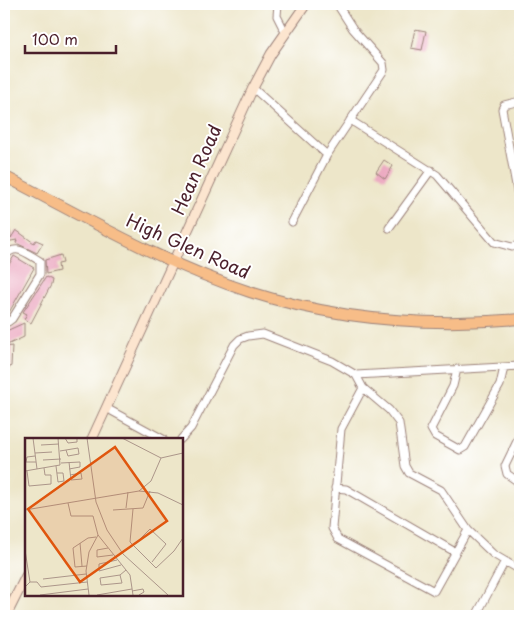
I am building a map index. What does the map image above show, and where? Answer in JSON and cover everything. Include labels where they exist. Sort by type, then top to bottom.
[{"type":"main road","name":"High Glen Road","points":[[4,176],[174,262],[251,292],[328,310],[394,320],[442,323],[520,319]]},
{"type":"street","points":[[278,4],[277,16],[285,32]]},
{"type":"street","name":"Hean Road","points":[[92,438],[252,88],[285,32],[306,4]]},
{"type":"street","points":[[292,222],[327,155],[384,70],[384,63],[353,29],[337,4]]},
{"type":"street","points":[[252,88],[327,155]]},
{"type":"street","points":[[520,101],[504,105],[502,109],[520,207]]},
{"type":"street","points":[[350,120],[431,170],[468,210],[488,238],[501,245],[512,247],[520,245]]},
{"type":"street","points":[[389,228],[431,170]]},
{"type":"street","points":[[4,257],[12,249],[17,248],[40,261],[42,267],[40,274],[12,319],[8,322],[4,320]]},
{"type":"street","points":[[182,438],[191,428],[234,346],[240,339],[263,334],[332,361],[356,375],[363,388],[389,410],[399,423],[405,466],[410,473],[441,490],[468,530],[493,554],[520,570]]},
{"type":"street","points":[[356,375],[520,366]]},
{"type":"street","points":[[457,369],[453,386],[431,428],[435,436],[460,450],[465,447],[500,385],[504,367]]},
{"type":"street","points":[[363,388],[341,429],[332,528],[338,539],[434,591],[468,530]]},
{"type":"street","points":[[106,408],[160,438]]},
{"type":"street","points":[[520,434],[505,466],[507,474],[520,483]]},
{"type":"street","points":[[335,488],[346,490],[455,552]]},
{"type":"street","points":[[476,616],[505,561]]},
{"type":"street","points":[[6,616],[25,578]]},
{"type":"building","points":[[415,29],[426,31],[422,50],[411,48]]},
{"type":"building","points":[[384,160],[393,166],[385,179],[376,172]]},
{"type":"building","points":[[9,226],[11,238],[16,230],[34,243],[36,240],[43,243],[37,253],[16,243],[17,240],[5,242],[4,227]]},
{"type":"building","points":[[61,255],[63,263],[58,264],[59,271],[46,274],[45,260]]},
{"type":"building","points":[[14,256],[34,268],[7,316],[4,314],[4,273]]},
{"type":"building","points":[[46,277],[52,280],[51,285],[31,323],[24,319],[27,314],[23,312]]},
{"type":"building","points":[[24,323],[24,337],[7,345],[4,332]]},
{"type":"building","points":[[12,346],[11,366],[4,375],[4,347]]}]
